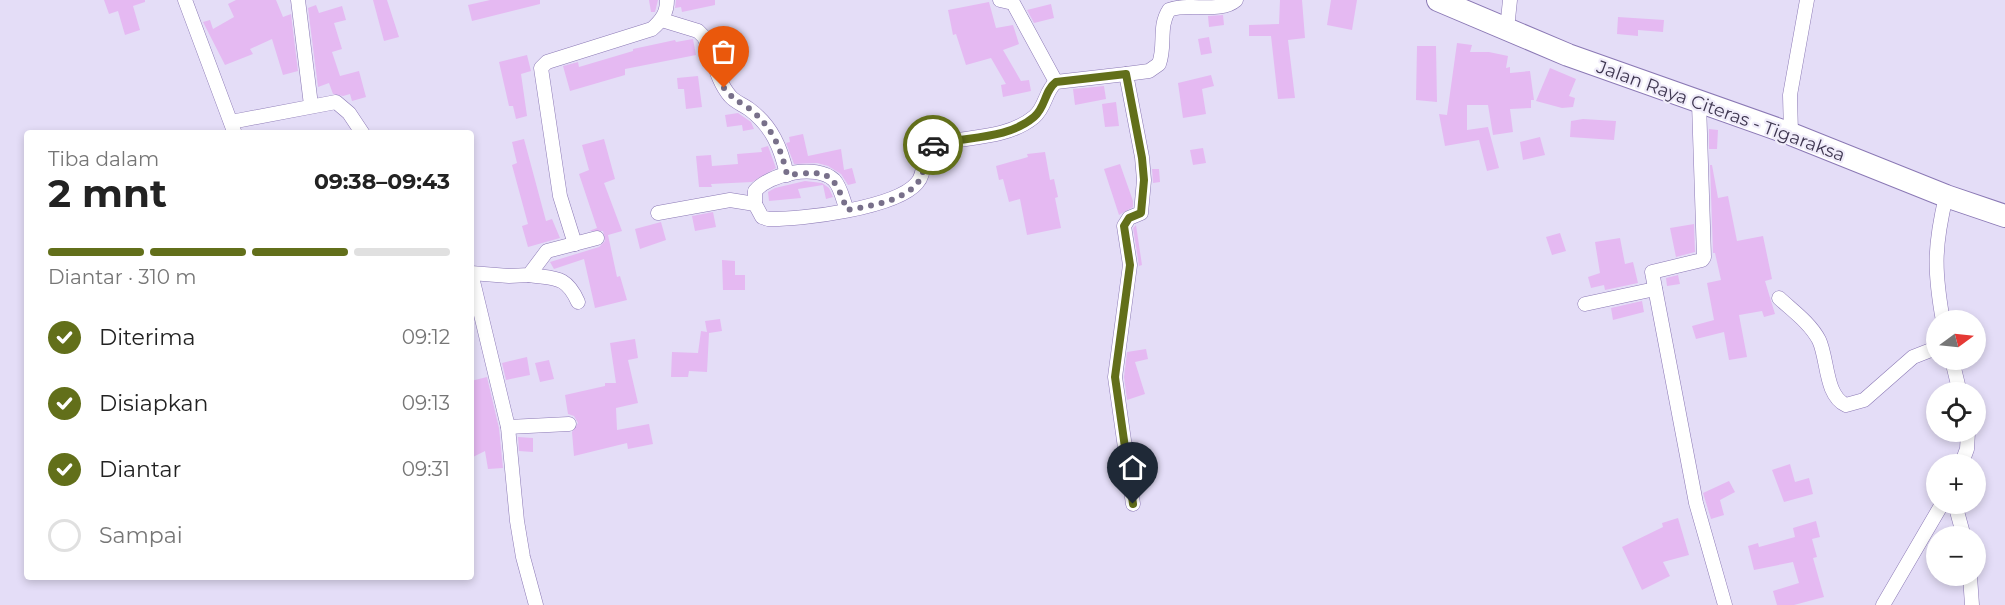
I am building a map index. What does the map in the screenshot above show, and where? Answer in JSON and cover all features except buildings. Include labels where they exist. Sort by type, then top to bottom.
[{"type":"main road","name":"Jalan Raya Citeras - Tigaraksa","points":[[1438,0],[1568,55],[1791,134],[1946,196],[2005,216]]},
{"type":"street","points":[[185,0],[233,128],[311,105],[329,102],[342,104],[360,130]]},
{"type":"street","points":[[298,0],[311,105]]},
{"type":"street","points":[[575,244],[560,196],[541,68],[547,62],[652,28],[662,20],[667,8],[667,0]]},
{"type":"street","points":[[1000,0],[1013,3],[1056,82]]},
{"type":"street","points":[[847,210],[837,184],[832,178],[818,172],[787,175],[762,183],[755,191],[756,204],[762,217],[768,219],[847,210],[872,206],[908,192],[919,181],[924,157],[931,145],[1005,132],[1030,120],[1040,111],[1048,92],[1056,82],[1149,71],[1159,64],[1163,49],[1162,27],[1169,10],[1184,6],[1228,5],[1236,0]]},
{"type":"street","points":[[1507,28],[1510,0]]},
{"type":"street","points":[[1791,134],[1790,95],[1808,0]]},
{"type":"street","points":[[662,20],[698,31],[704,37],[724,88],[731,97],[749,109],[770,129],[781,149],[787,175]]},
{"type":"street","points":[[1126,74],[1144,180],[1141,213],[1129,218],[1124,226],[1130,265],[1115,377],[1133,504]]},
{"type":"street","points":[[1699,103],[1703,259],[1653,270],[1696,503],[1719,602]]},
{"type":"street","points":[[1941,310],[1936,279],[1936,238],[1946,196]]},
{"type":"street","points":[[658,213],[730,200],[756,204]]},
{"type":"street","points":[[529,274],[547,251],[597,238]]},
{"type":"street","points":[[474,273],[509,276],[529,274],[564,280],[571,286],[578,302]]},
{"type":"street","points":[[474,285],[508,427],[518,530],[536,605]]},
{"type":"street","points":[[1585,304],[1655,289]]},
{"type":"street","points":[[1779,298],[1808,324],[1818,340],[1835,396],[1846,405],[1864,400],[1913,357],[1926,352]]},
{"type":"street","points":[[508,427],[569,424]]},
{"type":"street","points":[[1883,605],[1936,514]]},
{"type":"street","points":[[1970,586],[1971,605]]},
{"type":"way so far","points":[[724,88],[731,97],[749,109],[770,129],[781,149],[787,175],[818,172],[832,178],[837,184],[847,210],[872,206],[908,192],[919,181],[923,172],[924,157],[933,145]]},
{"type":"route","points":[[933,145],[1005,132],[1023,124],[1040,111],[1048,92],[1056,82],[1126,74],[1144,180],[1141,213],[1126,220],[1124,226],[1130,265],[1115,377],[1133,504]]}]
